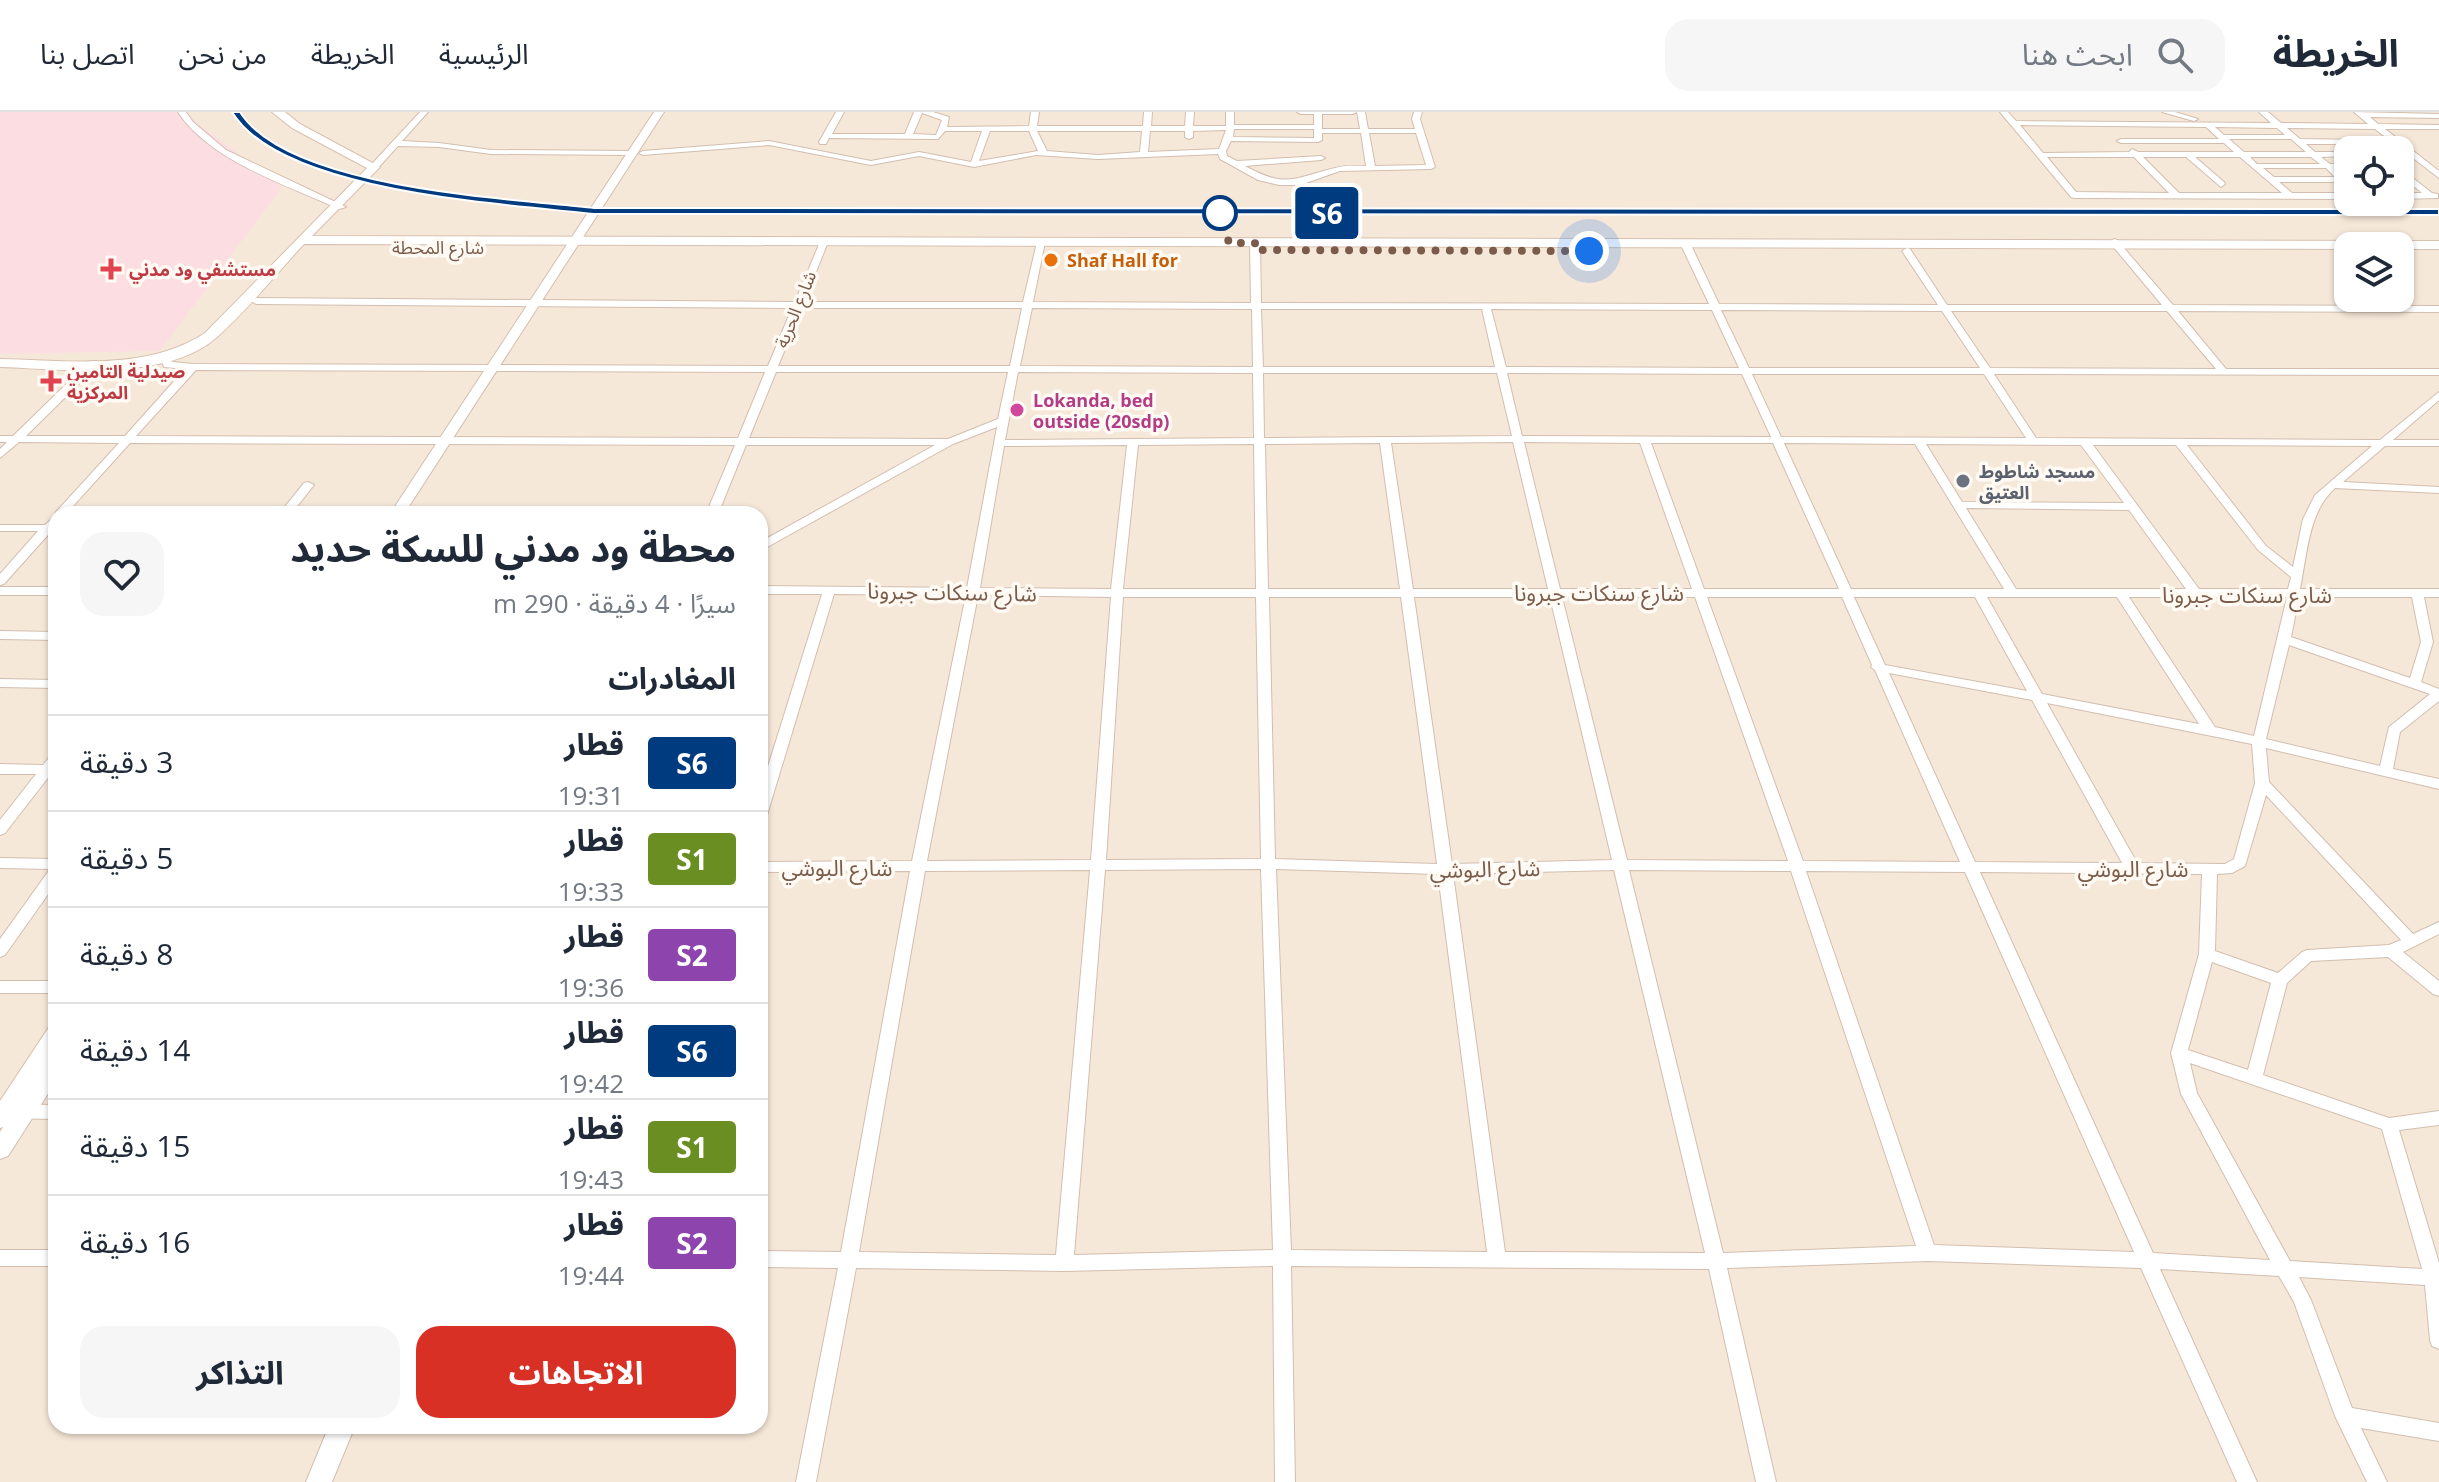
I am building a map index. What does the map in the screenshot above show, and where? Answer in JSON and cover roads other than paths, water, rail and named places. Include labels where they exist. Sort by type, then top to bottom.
[{"type":"main road","points":[[0,366],[167,362],[209,347],[256,301],[374,167],[296,126],[278,112]]},
{"type":"main road","points":[[296,112],[343,140],[347,152]]},
{"type":"main road","points":[[167,362],[204,341],[304,244]]},
{"type":"main road","name":"شارع المحطة","points":[[304,244],[1687,247]]},
{"type":"main road","points":[[1687,247],[2439,245]]},
{"type":"main road","points":[[1687,247],[1907,251],[2118,246],[2334,252]]},
{"type":"main road","points":[[2414,251],[2439,251]]},
{"type":"street","points":[[182,112],[190,124],[223,152],[340,204]]},
{"type":"street","points":[[374,167],[424,112]]},
{"type":"street","points":[[410,506],[637,153],[659,112]]},
{"type":"street","points":[[637,153],[668,112]]},
{"type":"street","points":[[817,153],[840,112]]},
{"type":"street","points":[[908,137],[918,112]]},
{"type":"street","points":[[925,112],[946,119],[929,155]]},
{"type":"street","points":[[1189,133],[1190,112]]},
{"type":"street","points":[[1230,112],[1223,157],[1261,178],[1279,182],[1300,182],[1323,173],[1431,167],[1416,119],[1418,112]]},
{"type":"street","points":[[1271,112],[1273,160]]},
{"type":"street","points":[[1301,112],[1353,112]]},
{"type":"street","points":[[1318,112],[1323,173]]},
{"type":"street","points":[[1361,112],[1371,169]]},
{"type":"street","points":[[2004,112],[2074,195],[2334,196]]},
{"type":"street","points":[[2134,112],[2147,124]]},
{"type":"street","points":[[2166,112],[2219,132],[2290,196]]},
{"type":"street","points":[[2263,112],[2334,171]]},
{"type":"street","points":[[2360,114],[2439,116]]},
{"type":"street","points":[[2360,114],[2439,175]]},
{"type":"street","points":[[2013,123],[2147,124],[2334,141]]},
{"type":"street","points":[[2104,124],[2177,196]]},
{"type":"street","points":[[827,136],[908,137],[1035,125],[1147,125],[1189,133],[1229,133],[1271,127],[1318,133]]},
{"type":"street","points":[[1035,125],[1144,155],[1222,151]]},
{"type":"street","points":[[1035,125],[1043,152]]},
{"type":"street","points":[[396,143],[491,152],[637,153],[769,143],[871,163],[912,154],[974,165],[1099,143],[1147,125]]},
{"type":"street","points":[[1144,155],[1147,125]]},
{"type":"street","points":[[2121,141],[2174,141],[2219,132],[2279,126],[2439,127]]},
{"type":"street","points":[[2348,126],[2359,136]]},
{"type":"street","points":[[974,165],[987,129]]},
{"type":"street","points":[[1229,133],[1272,140],[1318,133],[1420,131]]},
{"type":"street","points":[[2116,132],[2219,132]]},
{"type":"street","points":[[2165,132],[2174,141]]},
{"type":"street","points":[[2187,154],[2221,184]]},
{"type":"street","points":[[2040,155],[2334,154]]},
{"type":"street","points":[[1233,164],[1321,158]]},
{"type":"street","points":[[2414,160],[2419,160]]},
{"type":"street","points":[[2255,166],[2334,166]]},
{"type":"street","points":[[2272,180],[2334,180]]},
{"type":"street","points":[[2414,182],[2434,196]]},
{"type":"street","name":"شارع الحرية","points":[[715,506],[822,245]]},
{"type":"street","points":[[806,1482],[918,867],[1003,421],[1040,246]]},
{"type":"street","points":[[2118,246],[2223,371]]},
{"type":"street","points":[[1255,247],[1268,864],[1282,1258],[1285,1482]]},
{"type":"street","points":[[1687,247],[2247,1482]]},
{"type":"street","points":[[1907,251],[2033,441]]},
{"type":"street","points":[[256,301],[2439,309]]},
{"type":"street","points":[[1486,307],[1716,1261],[1766,1482]]},
{"type":"street","points":[[167,362],[193,367],[2439,372]]},
{"type":"street","points":[[0,455],[91,366]]},
{"type":"street","points":[[67,506],[193,367]]},
{"type":"street","points":[[2377,1482],[2345,1416],[2302,1300],[2246,1203],[2189,1094],[2179,1053],[2207,954],[2210,869],[2227,869],[2240,862],[2262,783],[2259,741],[2309,519],[2321,495],[2439,395]]},
{"type":"street","points":[[768,543],[949,442],[1003,421]]},
{"type":"street","points":[[0,439],[949,442]]},
{"type":"street","points":[[1000,443],[1518,439],[2439,443]]},
{"type":"street","points":[[1385,440],[1497,1261]]},
{"type":"street","points":[[1064,1263],[1098,866],[1117,593],[1133,441]]},
{"type":"street","points":[[1645,441],[1797,866],[1928,1253]]},
{"type":"street","points":[[1919,441],[2012,593]]},
{"type":"street","points":[[2085,442],[2196,594]]},
{"type":"street","points":[[2179,442],[2262,548],[2295,574]]},
{"type":"street","points":[[291,506],[308,485]]},
{"type":"street","points":[[2333,485],[2439,490]]},
{"type":"street","points":[[1959,505],[2133,507]]},
{"type":"street","points":[[0,528],[48,523]]},
{"type":"street","points":[[0,581],[48,527]]},
{"type":"street","points":[[0,557],[21,557]]},
{"type":"street","name":"شارع سنكات جبرونا","points":[[768,590],[2439,593]]},
{"type":"street","points":[[768,789],[829,590]]},
{"type":"street","points":[[0,591],[48,591]]},
{"type":"street","points":[[1979,593],[2132,868]]},
{"type":"street","points":[[2414,685],[2427,642],[2417,593]]},
{"type":"street","points":[[2121,594],[2210,730]]},
{"type":"street","points":[[0,635],[48,636]]},
{"type":"street","points":[[2284,639],[2439,694]]},
{"type":"street","points":[[1877,667],[2210,730],[2439,784]]},
{"type":"street","points":[[0,683],[48,684]]},
{"type":"street","points":[[2386,772],[2394,730],[2439,694]]},
{"type":"street","points":[[0,769],[48,766]]},
{"type":"street","points":[[0,830],[48,772]]},
{"type":"street","points":[[2262,783],[2411,941]]},
{"type":"street","points":[[0,863],[48,864]]},
{"type":"street","name":"شارع البوشي","points":[[768,867],[1268,864],[1445,869],[1621,865],[2210,869]]},
{"type":"street","points":[[0,951],[7,931],[48,882]]},
{"type":"street","points":[[2254,1079],[2280,980],[2307,956],[2391,951],[2439,928]]},
{"type":"street","points":[[2391,951],[2439,990]]},
{"type":"street","points":[[2207,954],[2280,980]]},
{"type":"street","points":[[0,987],[48,987]]},
{"type":"street","points":[[0,1150],[7,1114],[48,1046]]},
{"type":"street","points":[[2179,1053],[2389,1125],[2439,1118]]},
{"type":"street","points":[[7,1114],[48,1071]]},
{"type":"street","points":[[7,1114],[48,1112]]},
{"type":"street","points":[[2389,1125],[2436,1278],[2439,1340]]},
{"type":"street","points":[[768,1259],[1064,1263],[1282,1258],[1716,1261],[1928,1253],[2144,1260],[2436,1278]]},
{"type":"street","points":[[0,1258],[48,1258]]},
{"type":"street","points":[[2345,1416],[2439,1432]]},
{"type":"street","points":[[319,1482],[339,1434]]},
{"type":"railway","points":[[237,112],[263,138],[294,157],[376,183],[469,199],[594,211],[2439,212]]},
{"type":"train","name":"S6","points":[[237,112],[243,123],[286,152],[361,181],[422,192],[594,211],[2439,212]]},
{"type":"place","name":"Shaf Hall for","points":[[1051,260]]},
{"type":"place","name":"مستشفي ود مدني","points":[[111,269]]},
{"type":"place","name":"صيدلية التامين المركزية","points":[[51,381]]},
{"type":"place","name":"Lokanda, bed outside (20sdp)","points":[[1017,410]]},
{"type":"place","name":"مسجد شاطوط العتيق","points":[[1963,481]]}]
